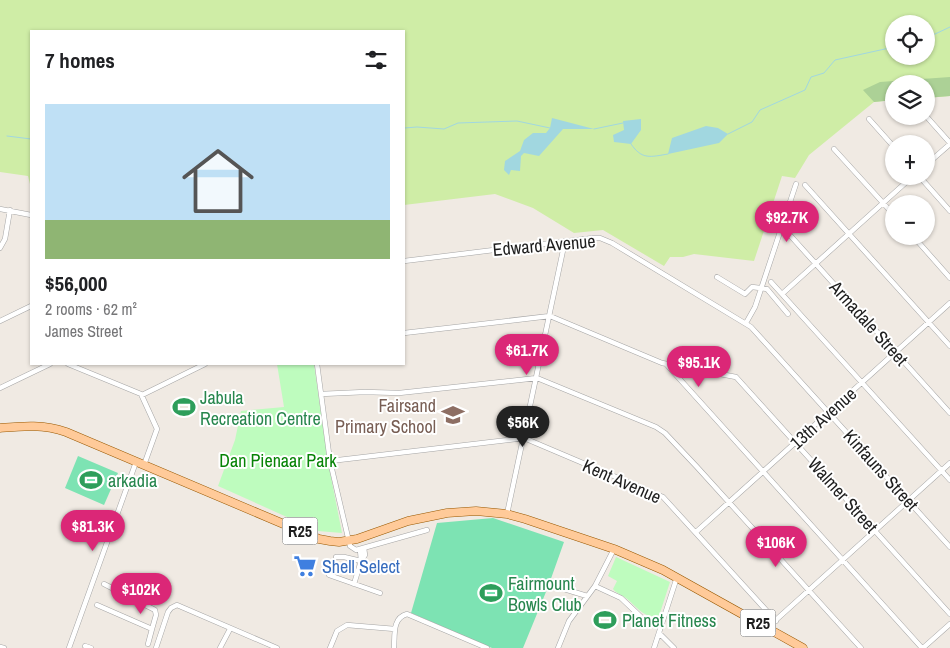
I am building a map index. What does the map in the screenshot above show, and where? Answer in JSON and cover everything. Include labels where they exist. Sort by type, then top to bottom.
[{"type":"main road","name":"R25","points":[[0,428],[32,426],[57,429],[319,539],[339,542],[349,541],[408,521],[440,514],[476,511],[507,514],[537,522],[613,549],[677,578],[803,648]]},
{"type":"street","points":[[869,119],[885,138]]},
{"type":"street","points":[[934,125],[950,143],[935,157]]},
{"type":"street","points":[[834,149],[883,204]]},
{"type":"street","points":[[746,323],[755,307],[760,287],[763,283],[796,184]]},
{"type":"street","points":[[782,294],[904,185]]},
{"type":"street","points":[[927,185],[950,211]]},
{"type":"street","points":[[805,186],[950,346]]},
{"type":"street","points":[[0,209],[30,214]]},
{"type":"street","points":[[0,248],[5,239],[10,210]]},
{"type":"street","name":"Armadale Street","points":[[788,233],[950,413]]},
{"type":"street","name":"Edward Avenue","points":[[405,261],[593,238],[606,240],[751,326]]},
{"type":"street","points":[[507,514],[565,241]]},
{"type":"street","points":[[921,245],[950,278]]},
{"type":"street","points":[[717,277],[745,294],[750,287],[767,289],[788,314]]},
{"type":"street","points":[[771,282],[950,480]]},
{"type":"street","name":"13th Avenue","points":[[696,532],[950,303]]},
{"type":"street","points":[[0,321],[30,306]]},
{"type":"street","points":[[405,333],[550,316],[667,365],[922,648],[950,624]]},
{"type":"street","name":"Kinfauns Street","points":[[751,326],[950,546]]},
{"type":"street","points":[[0,388],[48,365]]},
{"type":"street","points":[[69,648],[140,464],[157,429],[142,395],[130,388],[71,365]]},
{"type":"street","points":[[142,395],[203,365]]},
{"type":"street","points":[[317,365],[330,461],[349,541],[353,549],[427,530]]},
{"type":"street","name":"Walmer Street","points":[[667,365],[736,377],[950,614]]},
{"type":"street","points":[[321,394],[399,393],[536,378],[656,427],[665,433],[706,476],[861,648]]},
{"type":"street","name":"Kent Avenue","points":[[330,461],[524,438],[663,497],[776,621]]},
{"type":"street","points":[[767,628],[950,463]]},
{"type":"street","points":[[354,584],[361,561],[365,555],[362,548]]},
{"type":"street","points":[[558,648],[569,621],[595,586],[613,549]]},
{"type":"street","points":[[336,557],[348,557],[361,561]]},
{"type":"street","points":[[329,575],[380,593]]},
{"type":"street","points":[[654,648],[677,578]]},
{"type":"street","points":[[104,584],[155,610],[157,614],[147,646],[156,648],[168,612],[174,606],[180,606],[277,648]]},
{"type":"street","points":[[551,585],[587,596]]},
{"type":"street","points":[[595,586],[621,598],[641,617],[661,625]]},
{"type":"street","points":[[97,605],[152,630]]},
{"type":"street","points":[[394,648],[398,618],[408,614],[487,648]]},
{"type":"street","points":[[330,648],[337,631],[347,625],[395,630]]},
{"type":"street","points":[[220,648],[230,629]]},
{"type":"street","points":[[659,633],[674,648]]},
{"type":"street","points":[[85,646],[91,648]]},
{"type":"street","points":[[0,647],[4,648]]},
{"type":"green space","points":[[0,0],[950,0],[950,96],[935,97],[935,75],[885,75],[885,101],[874,102],[809,155],[795,178],[782,176],[754,261],[694,254],[683,257],[670,257],[664,266],[603,230],[574,233],[533,208],[495,194],[405,205],[405,30],[30,30],[30,184],[28,176],[0,172]]},
{"type":"green space","points":[[950,77],[950,96],[935,97],[935,78]]},
{"type":"green space","points":[[885,82],[885,101],[874,102],[863,90]]},
{"type":"green space","name":"Dan Pienaar Park","points":[[277,365],[314,365],[328,462],[342,533],[318,531],[218,486],[235,440],[241,411],[284,407]]},
{"type":"green space","name":"arkadia","points":[[78,456],[118,473],[104,505],[65,488]]},
{"type":"green space","points":[[493,518],[564,542],[523,648],[492,648],[411,613],[437,523]]},
{"type":"green space","points":[[616,557],[670,582],[659,616],[645,614],[613,589],[617,581],[608,576]]},
{"type":"water","points":[[552,118],[594,129],[563,129],[539,156],[524,153],[521,156],[520,171],[511,170],[509,175],[504,170],[505,161],[520,151],[524,140],[533,133],[546,133],[550,128]]},
{"type":"water","points":[[641,119],[641,130],[631,144],[614,142],[613,135],[624,130],[623,121]]},
{"type":"water","points":[[706,126],[718,128],[728,134],[719,143],[668,154],[672,138]]},
{"type":"waterway","points":[[935,34],[950,27]]},
{"type":"waterway","points":[[728,134],[752,122],[760,110],[805,90],[811,77],[824,73],[835,60],[885,49]]},
{"type":"waterway","points":[[405,128],[444,129],[458,123],[517,121],[550,128]]},
{"type":"waterway","points":[[594,129],[623,123]]},
{"type":"waterway","points":[[7,136],[30,139]]},
{"type":"waterway","points":[[631,144],[643,155],[656,156],[668,154]]},
{"type":"place","name":"Jabula Recreation Centre","points":[[184,407]]},
{"type":"place","name":"Fairsand Primary School","points":[[453,415]]},
{"type":"place","name":"arkadia","points":[[91,480]]},
{"type":"place","name":"Shell Select","points":[[305,566]]},
{"type":"place","name":"Fairmount Bowls Club","points":[[491,593]]},
{"type":"place","name":"Planet Fitness","points":[[605,620]]}]
